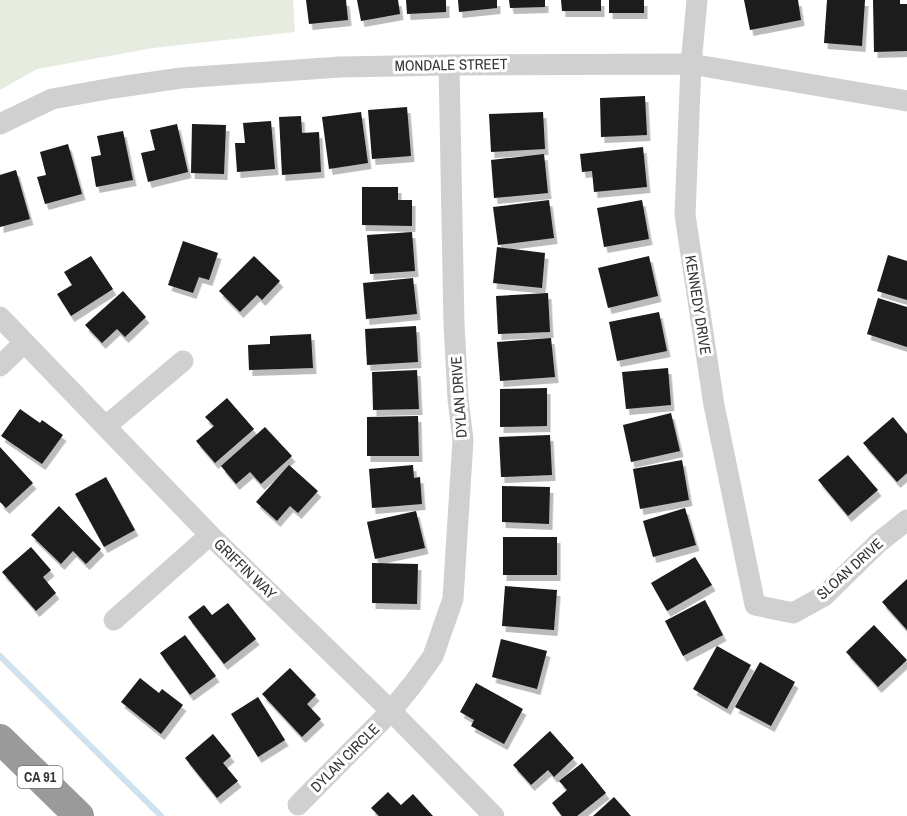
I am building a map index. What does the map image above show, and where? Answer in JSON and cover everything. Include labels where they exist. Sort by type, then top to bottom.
[{"type":"highway","name":"CA 91","points":[[0,739],[79,816]]},
{"type":"street","name":"KENNEDY DRIVE","points":[[697,0],[691,64],[685,215],[714,405],[755,605]]},
{"type":"street","name":"MONDALE STREET","points":[[0,124],[52,99],[181,78],[340,67],[449,64],[691,64],[907,100]]},
{"type":"street","name":"DYLAN DRIVE","points":[[391,711],[433,656],[453,599],[463,440],[458,399],[454,324],[449,64]]},
{"type":"street","name":"GRIFFIN WAY","points":[[0,317],[210,535],[391,711],[494,816]]},
{"type":"street","points":[[0,366],[24,343]]},
{"type":"street","points":[[106,426],[183,361]]},
{"type":"street","name":"SLOAN DRIVE","points":[[755,605],[793,613],[824,596],[879,543],[907,520]]},
{"type":"street","points":[[114,620],[210,535]]},
{"type":"street","name":"DYLAN CIRCLE","points":[[298,805],[391,711]]},
{"type":"shaded area","points":[[0,0],[293,0],[295,32],[153,48],[37,69],[0,90]]},
{"type":"building","points":[[306,0],[346,0],[348,20],[309,24]]},
{"type":"building","points":[[357,0],[398,0],[400,14],[361,21]]},
{"type":"building","points":[[406,0],[446,0],[446,12],[407,14]]},
{"type":"building","points":[[458,0],[497,0],[497,8],[459,12]]},
{"type":"building","points":[[509,0],[545,0],[545,7],[510,8]]},
{"type":"building","points":[[561,0],[601,0],[601,11],[562,11]]},
{"type":"building","points":[[609,0],[644,0],[644,13],[609,13]]},
{"type":"building","points":[[744,0],[798,0],[801,20],[750,30]]},
{"type":"building","points":[[827,0],[865,0],[862,46],[824,43]]},
{"type":"building","points":[[873,0],[900,0],[900,4],[907,4],[907,51],[874,52]]},
{"type":"building","points":[[645,96],[647,135],[601,137],[600,98]]},
{"type":"building","points":[[407,107],[411,156],[372,159],[368,110]]},
{"type":"building","points":[[361,112],[368,163],[329,169],[322,117]]},
{"type":"building","points":[[543,112],[545,149],[491,152],[489,114]]},
{"type":"building","points":[[301,116],[302,133],[319,132],[321,172],[282,175],[279,117]]},
{"type":"building","points":[[271,121],[275,169],[237,172],[235,143],[245,143],[243,123]]},
{"type":"building","points":[[177,124],[188,172],[148,182],[141,153],[155,150],[150,130]]},
{"type":"building","points":[[192,124],[226,125],[224,174],[191,173]]},
{"type":"building","points":[[123,131],[133,180],[96,187],[91,157],[101,155],[97,136]]},
{"type":"building","points":[[68,144],[82,194],[45,204],[37,177],[46,175],[40,152]]},
{"type":"building","points":[[643,147],[647,187],[594,192],[592,171],[582,172],[580,154]]},
{"type":"building","points":[[544,154],[548,193],[494,198],[491,160]]},
{"type":"building","points":[[16,170],[30,219],[0,227],[0,175]]},
{"type":"building","points":[[362,187],[398,187],[398,200],[412,200],[412,226],[362,225]]},
{"type":"building","points":[[549,200],[554,238],[498,245],[493,207]]},
{"type":"building","points":[[642,200],[649,239],[604,247],[597,208]]},
{"type":"building","points":[[412,232],[415,271],[370,274],[367,235]]},
{"type":"building","points":[[183,241],[218,253],[209,280],[199,277],[193,293],[168,285]]},
{"type":"building","points":[[497,247],[545,253],[542,288],[493,283]]},
{"type":"building","points":[[888,255],[907,261],[907,300],[877,291]]},
{"type":"building","points":[[91,256],[113,289],[71,316],[57,294],[72,285],[64,272]]},
{"type":"building","points":[[254,256],[280,281],[262,300],[257,295],[240,312],[219,291]]},
{"type":"building","points":[[649,256],[658,296],[608,308],[598,268]]},
{"type":"building","points":[[413,278],[417,314],[366,319],[363,283]]},
{"type":"building","points":[[123,291],[146,317],[125,337],[117,329],[102,343],[85,325]]},
{"type":"building","points":[[548,293],[550,332],[498,334],[496,296]]},
{"type":"building","points":[[878,298],[907,307],[907,347],[867,334]]},
{"type":"building","points":[[659,312],[667,351],[617,361],[609,322]]},
{"type":"building","points":[[416,326],[418,362],[367,365],[365,329]]},
{"type":"building","points":[[311,334],[313,368],[249,370],[248,345],[270,344],[270,336]]},
{"type":"building","points":[[551,338],[555,377],[500,381],[497,342]]},
{"type":"building","points":[[668,368],[671,405],[626,409],[622,372]]},
{"type":"building","points":[[417,370],[419,409],[373,410],[372,372]]},
{"type":"building","points":[[547,388],[547,426],[500,427],[500,389]]},
{"type":"building","points":[[227,398],[254,429],[215,463],[196,441],[214,426],[205,417]]},
{"type":"building","points":[[20,409],[40,423],[42,420],[63,435],[42,464],[1,436]]},
{"type":"building","points":[[671,413],[680,451],[631,462],[623,425]]},
{"type":"building","points":[[418,416],[419,456],[367,456],[367,417]]},
{"type":"building","points":[[893,417],[907,434],[907,473],[897,482],[863,443]]},
{"type":"building","points":[[265,427],[292,456],[261,484],[250,472],[236,484],[221,466]]},
{"type":"building","points":[[550,435],[552,475],[501,477],[499,437]]},
{"type":"building","points":[[0,447],[33,483],[6,508],[0,502]]},
{"type":"building","points":[[848,455],[878,490],[848,516],[818,480]]},
{"type":"building","points":[[682,460],[689,500],[640,509],[633,469]]},
{"type":"building","points":[[289,465],[318,491],[298,513],[290,506],[277,521],[256,502]]},
{"type":"building","points":[[413,465],[414,478],[420,477],[422,504],[372,508],[369,469]]},
{"type":"building","points":[[106,477],[135,530],[104,547],[75,494]]},
{"type":"building","points":[[502,486],[550,487],[549,524],[502,522]]},
{"type":"building","points":[[59,506],[101,549],[86,564],[73,551],[61,564],[31,535]]},
{"type":"building","points":[[685,508],[696,545],[653,557],[643,521]]},
{"type":"building","points":[[416,511],[425,548],[375,559],[367,522]]},
{"type":"building","points":[[503,537],[557,537],[557,575],[503,575]]},
{"type":"building","points":[[31,547],[51,570],[43,577],[56,593],[36,611],[2,572]]},
{"type":"building","points":[[695,557],[712,585],[667,611],[651,583]]},
{"type":"building","points":[[372,563],[418,564],[417,604],[372,603]]},
{"type":"building","points":[[907,579],[907,630],[882,602]]},
{"type":"building","points":[[505,586],[557,590],[554,630],[502,626]]},
{"type":"building","points":[[705,600],[723,635],[683,656],[665,621]]},
{"type":"building","points":[[228,603],[256,639],[224,664],[188,617],[204,605],[212,615]]},
{"type":"building","points":[[874,625],[907,660],[878,687],[846,652]]},
{"type":"building","points":[[185,635],[216,676],[190,695],[160,653]]},
{"type":"building","points":[[501,639],[547,651],[537,689],[492,677]]},
{"type":"building","points":[[717,646],[751,665],[727,709],[693,689]]},
{"type":"building","points":[[760,662],[795,682],[771,726],[735,707]]},
{"type":"building","points":[[290,668],[316,695],[307,704],[321,719],[302,737],[262,694]]},
{"type":"building","points":[[140,678],[159,693],[162,689],[183,705],[161,734],[121,702]]},
{"type":"building","points":[[476,683],[523,709],[504,744],[471,726],[474,720],[460,712]]},
{"type":"building","points":[[258,697],[285,740],[258,757],[231,714]]},
{"type":"building","points":[[550,731],[574,758],[554,777],[548,770],[531,785],[513,765]]},
{"type":"building","points":[[213,734],[231,756],[223,763],[238,781],[217,798],[185,758]]},
{"type":"building","points":[[582,763],[606,793],[577,816],[562,816],[552,803],[567,790],[559,781]]},
{"type":"building","points":[[388,792],[401,805],[413,794],[433,816],[379,816],[371,808]]},
{"type":"building","points":[[614,797],[631,816],[593,816]]},
{"type":"waterway","points":[[0,656],[161,816]]}]
